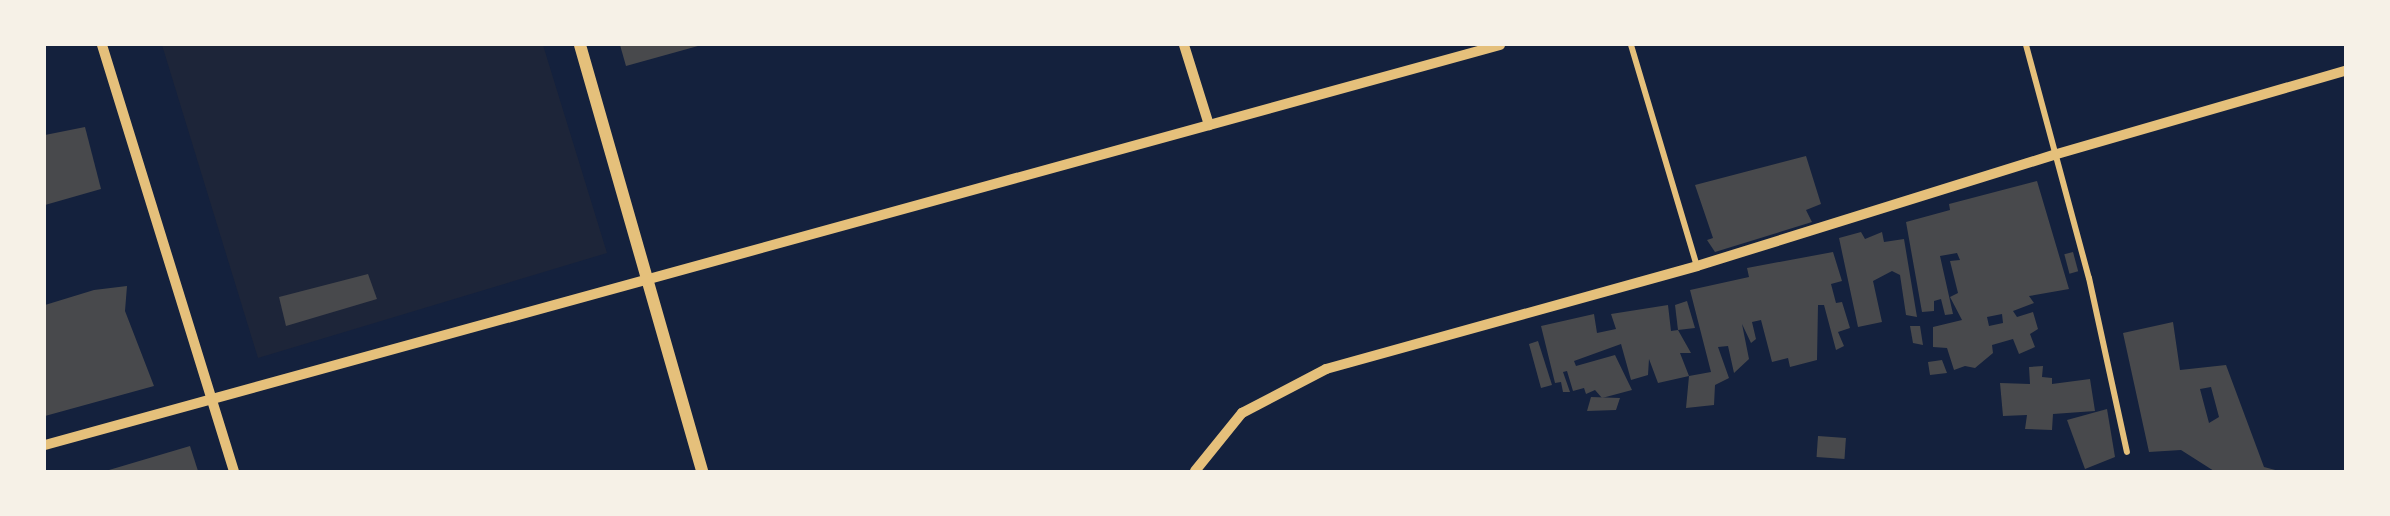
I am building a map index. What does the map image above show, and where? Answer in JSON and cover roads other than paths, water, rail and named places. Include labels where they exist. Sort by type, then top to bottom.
[{"type":"main road","points":[[580,45],[702,471]]},
{"type":"street","points":[[102,45],[234,471]]},
{"type":"street","points":[[1184,45],[1209,125]]},
{"type":"street","points":[[45,445],[1500,45]]},
{"type":"street","points":[[1631,45],[1697,266]]},
{"type":"street","points":[[2026,45],[2056,154],[2127,452]]},
{"type":"street","points":[[1195,471],[1242,413],[1326,369],[1697,266],[2056,154],[2345,71]]}]
